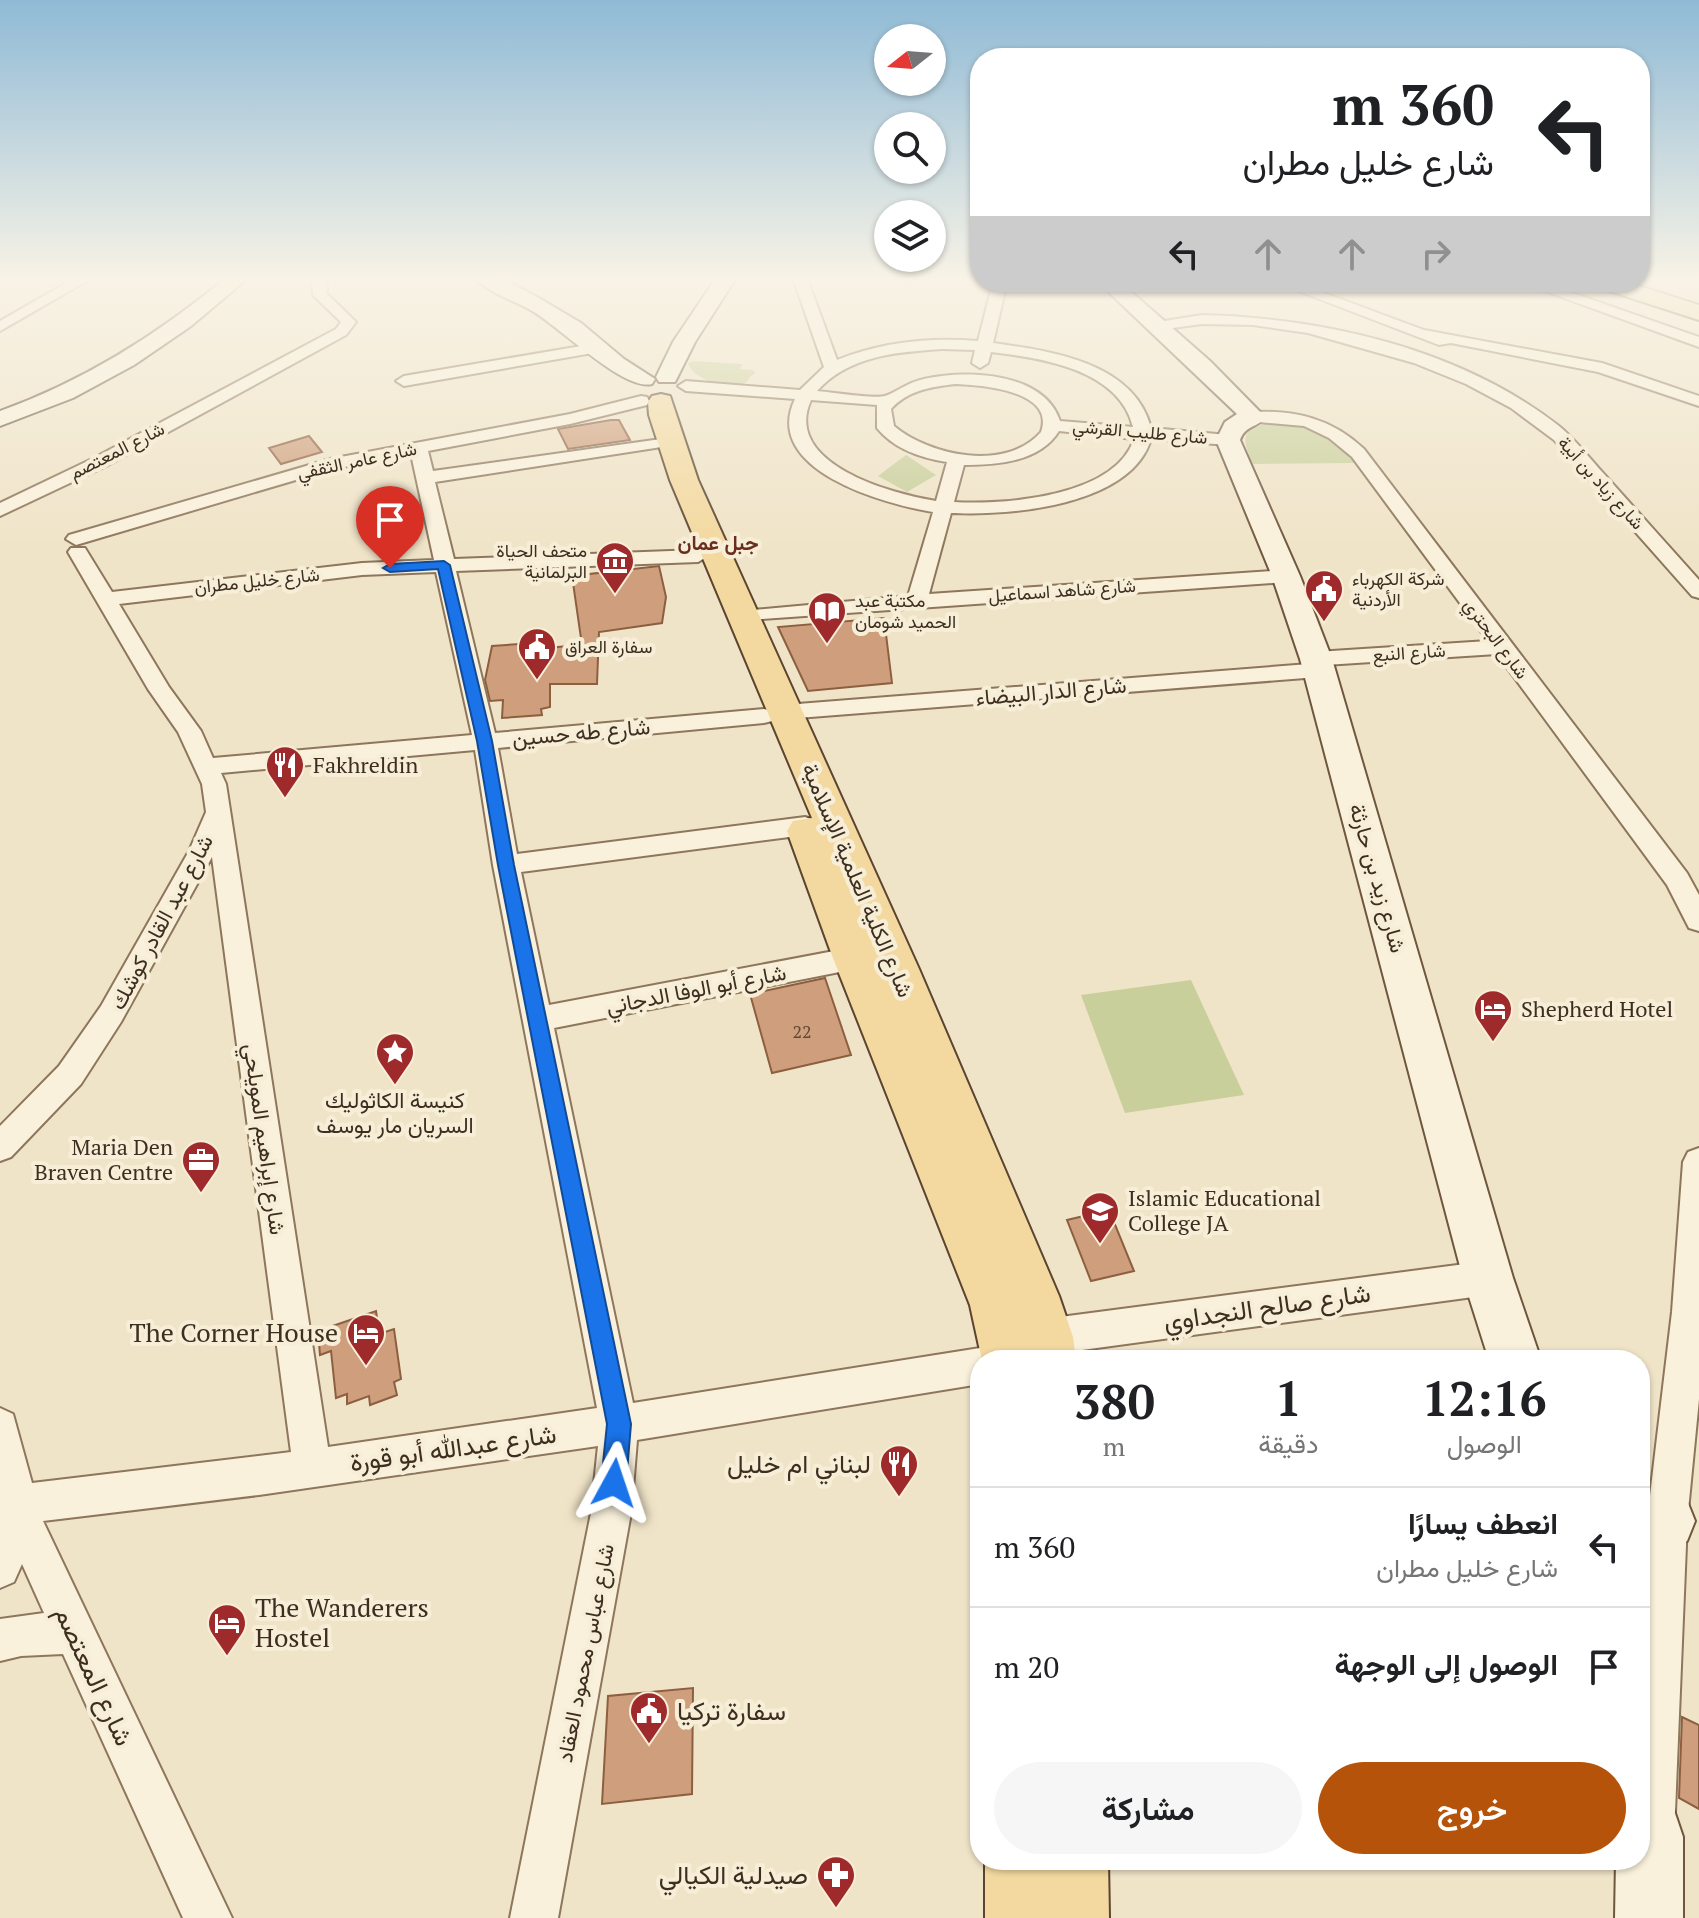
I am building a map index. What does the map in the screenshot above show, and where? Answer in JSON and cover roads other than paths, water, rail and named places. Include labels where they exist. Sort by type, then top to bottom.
[{"type":"main road","name":"شارع الكلية العلمية الإسلامية","points":[[659,387],[655,443],[698,556],[897,969],[1032,1296],[1047,1349]]},
{"type":"main road","name":"شارع الكلية العلمية الإسلامية","points":[[659,387],[662,415],[684,480],[742,617],[774,714],[805,826],[855,958],[998,1305],[1008,1350]]},
{"type":"main road","points":[[1022,1870],[1023,1918]]},
{"type":"main road","points":[[1071,1870],[1071,1918]]},
{"type":"street","points":[[4,412],[49,400],[110,368]]},
{"type":"street","name":"شارع المعتصم","points":[[0,510],[100,462],[275,368]]},
{"type":"street","points":[[404,381],[484,368]]},
{"type":"street","points":[[629,368],[659,387],[671,368]]},
{"type":"street","points":[[832,368],[814,381],[803,398],[796,419],[802,440],[816,458],[879,494],[944,507],[980,509],[1028,505],[1080,491],[1108,478],[1129,462],[1140,448],[1144,432],[1137,411],[1128,398],[1096,375],[1075,368]]},
{"type":"street","points":[[978,380],[979,368]]},
{"type":"street","points":[[1192,368],[1241,428]]},
{"type":"street","name":"شارع زياد بن أبية","points":[[1447,368],[1498,383],[1556,432],[1699,592]]},
{"type":"street","points":[[1599,368],[1699,401]]},
{"type":"street","points":[[978,380],[1008,386],[1044,404],[1051,414],[1053,425],[1041,442],[996,458],[957,458],[905,444],[886,428],[886,405],[914,386],[933,381],[978,380]]},
{"type":"street","name":"شارع عامر الثقفي","points":[[77,546],[317,467],[570,419],[659,387],[886,405]]},
{"type":"street","name":"شارع البحتري","points":[[1241,428],[1309,421],[1336,432],[1347,442],[1678,880],[1699,921]]},
{"type":"street","name":"شارع طليب القرشي","points":[[1053,425],[1144,432],[1241,428]]},
{"type":"street","name":"شارع زيد بن حارثة","points":[[1241,428],[1244,485],[1286,576],[1317,664],[1488,1278],[1512,1350]]},
{"type":"street","points":[[425,478],[655,443]]},
{"type":"street","name":"شارع عباس محمود العقاد","points":[[418,447],[485,741],[506,865],[619,1424],[611,1513],[534,1918]]},
{"type":"street","points":[[917,601],[957,458]]},
{"type":"street","name":"شارع عبد القادر كوشك","points":[[0,1147],[70,1075],[111,1014],[202,851],[219,811],[208,766],[105,599],[77,546]]},
{"type":"street","name":"شارع خليل مطران","points":[[105,599],[334,572],[698,556]]},
{"type":"street","name":"شارع شاهد اسماعيل","points":[[742,617],[917,601],[1286,576]]},
{"type":"street","name":"شارع النبع","points":[[1317,664],[1502,647]]},
{"type":"street","name":"شارع الدار البيضاء","points":[[774,714],[1317,664]]},
{"type":"street","name":"شارع طه حسين","points":[[208,766],[774,714]]},
{"type":"street","name":"شارع إبراهيم المويلحي","points":[[219,811],[312,1467]]},
{"type":"street","points":[[506,865],[805,826]]},
{"type":"street","name":"شارع أبو الوفا الدجاني","points":[[538,1019],[855,958]]},
{"type":"street","points":[[1650,1658],[1654,1529],[1694,1310],[1699,1162]]},
{"type":"street","name":"شارع صالح النجداوي","points":[[1047,1349],[1488,1278]]},
{"type":"street","name":"شارع عبدالله أبو قورة","points":[[20,1511],[619,1424],[970,1368]]},
{"type":"street","name":"شارع المعتصم","points":[[0,1427],[20,1511],[208,1918]]},
{"type":"street","points":[[0,1568],[20,1511]]},
{"type":"street","points":[[0,1640],[21,1635],[74,1633]]},
{"type":"street","points":[[1647,1870],[1649,1918]]},
{"type":"place","name":"متحف الحياة البرلمانية","points":[[615,595]]},
{"type":"place","name":"شركة الكهرباء الأردنية","points":[[1324,623]]},
{"type":"place","name":"مكتبة عبد الحميد شومان","points":[[827,645]]},
{"type":"place","name":"سفارة العراق","points":[[537,681]]},
{"type":"place","name":"Fakhreldin","points":[[285,799]]},
{"type":"place","name":"Shepherd Hotel","points":[[1493,1043]]},
{"type":"place","name":"كنيسة الكاثوليك السريان مار يوسف","points":[[395,1086]]},
{"type":"place","name":"Maria Den Braven Centre","points":[[201,1194]]},
{"type":"place","name":"Islamic Educational College JA","points":[[1100,1245]]},
{"type":"place","name":"The Corner House","points":[[366,1367]]},
{"type":"place","name":"لبناني ام خليل","points":[[899,1498]]},
{"type":"place","name":"The Wanderers Hostel","points":[[227,1657]]},
{"type":"place","name":"سفارة تركيا","points":[[649,1745]]},
{"type":"place","name":"صيدلية الكيالي","points":[[836,1909]]},
{"type":"district","name":"جبل عمان","points":[[718,543]]}]
